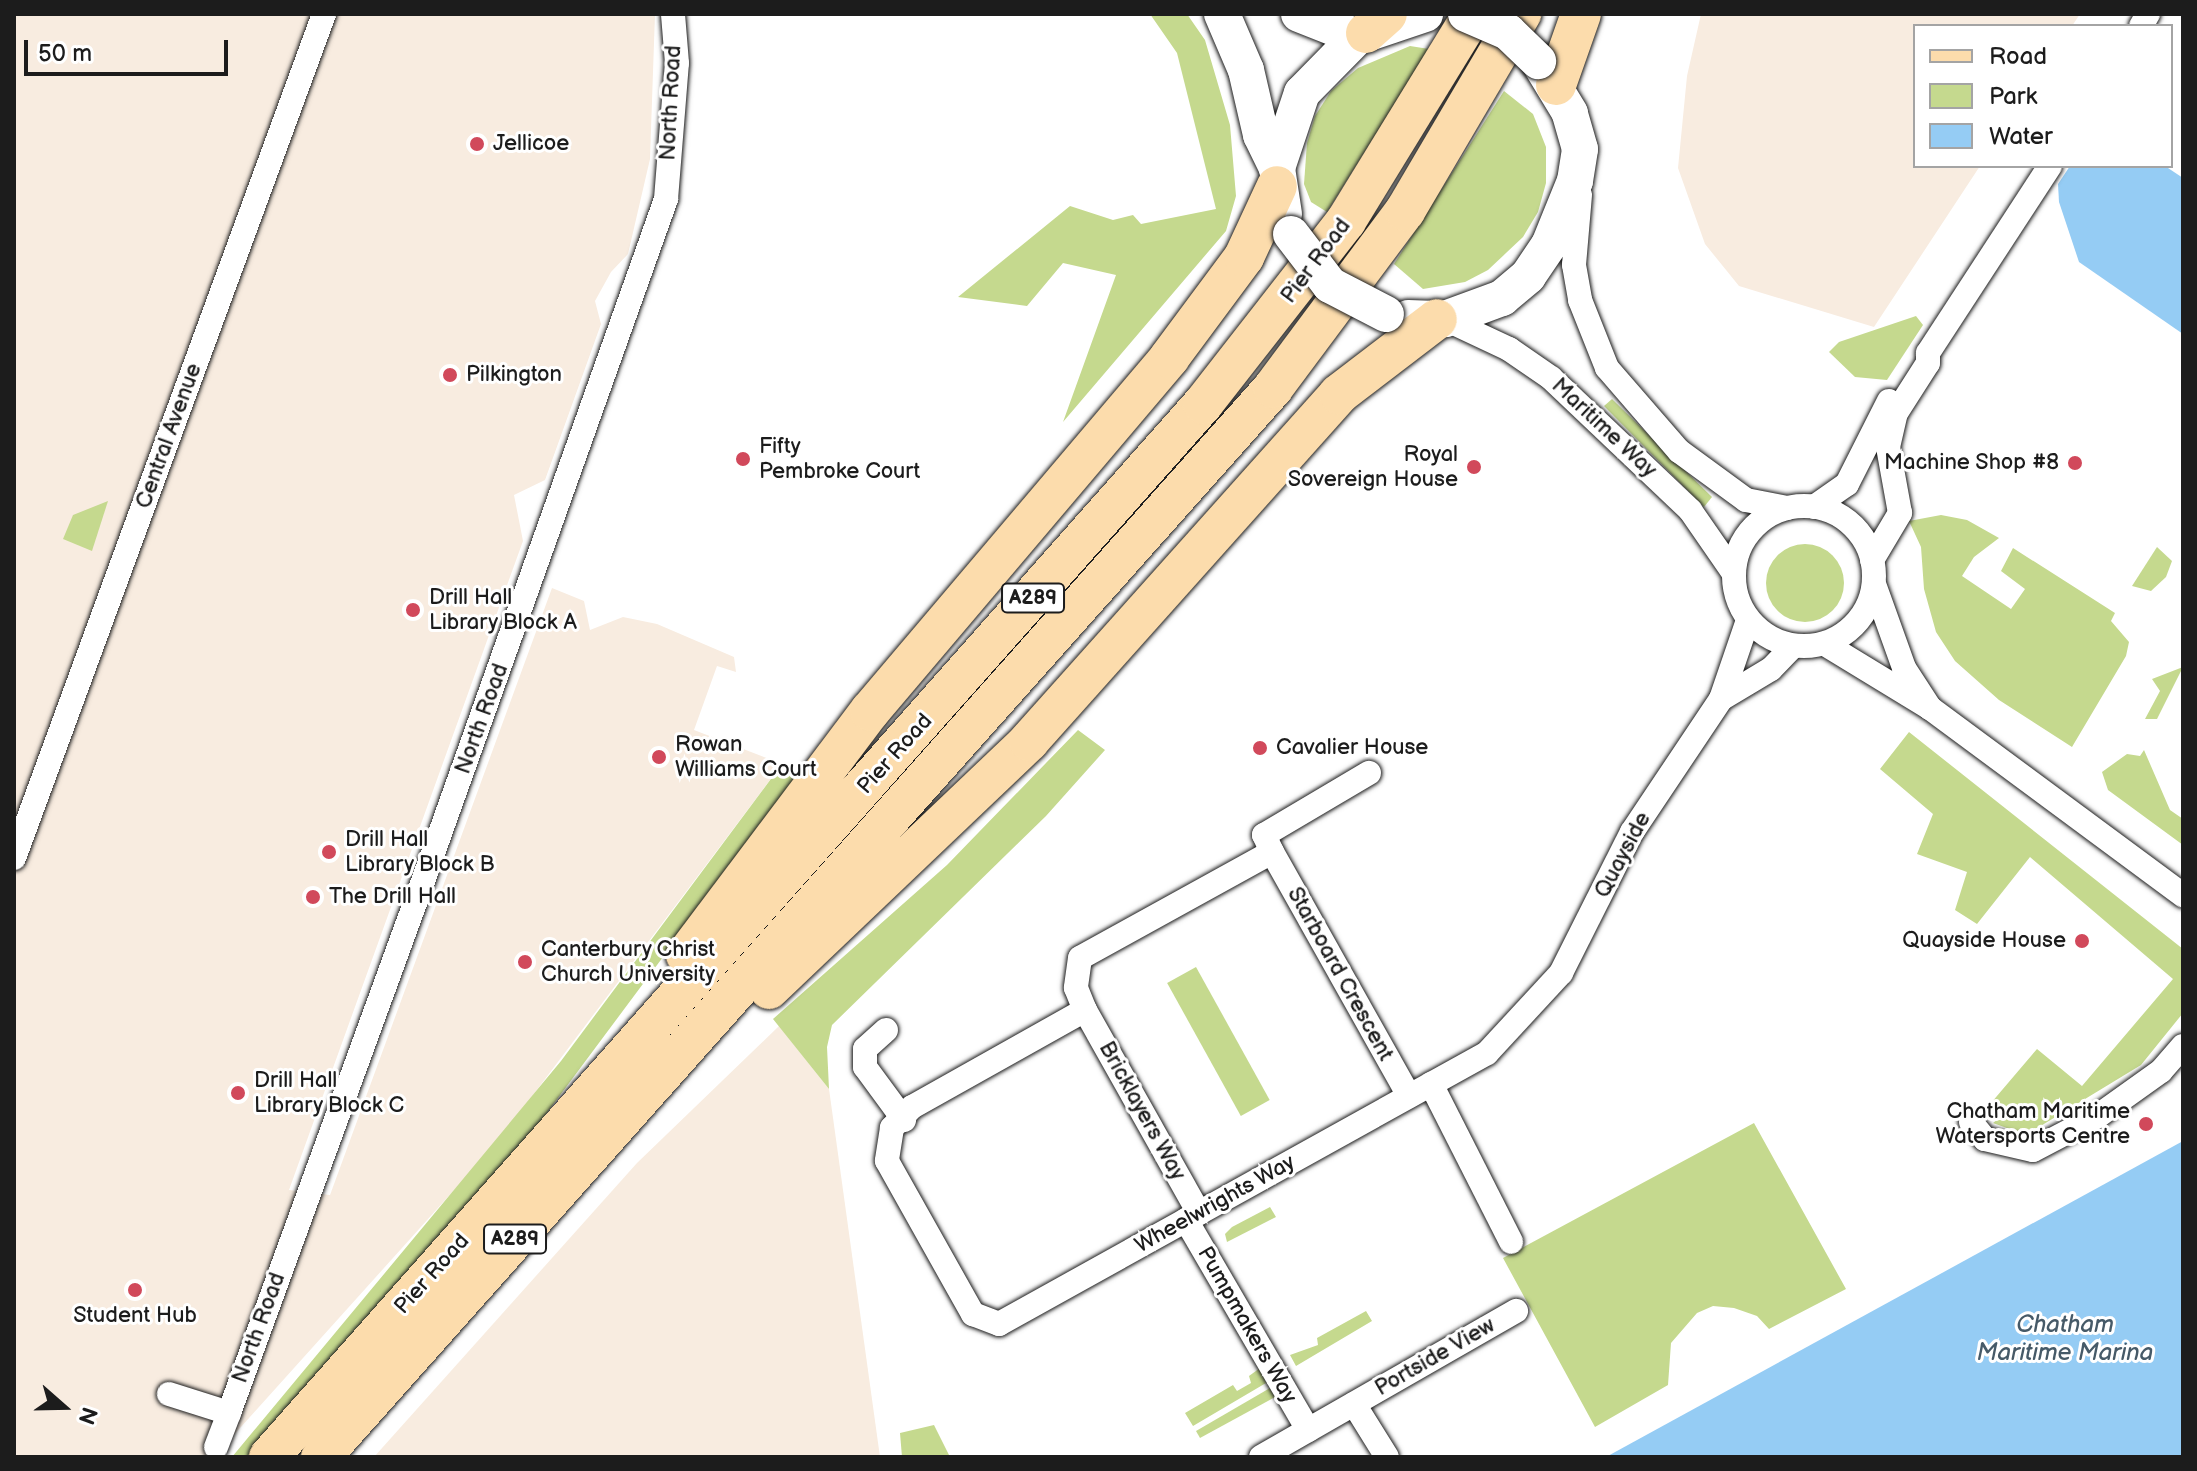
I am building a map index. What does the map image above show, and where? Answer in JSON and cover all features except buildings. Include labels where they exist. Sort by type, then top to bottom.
[{"type":"main road","name":"Pier Road","points":[[269,1457],[1203,404],[1346,221],[1473,14]]},
{"type":"main road","name":"Pier Road","points":[[321,1457],[1273,388],[1405,211],[1521,14]]},
{"type":"main road","points":[[1547,73],[1581,14]]},
{"type":"main road","points":[[547,1146],[870,711],[1169,358],[1244,257],[1277,177]]},
{"type":"main road","points":[[710,1022],[774,986],[912,855],[1077,690],[1339,394],[1441,319]]},
{"type":"street","name":"Central Avenue","points":[[14,858],[324,14]]},
{"type":"street","name":"North Road","points":[[216,1447],[666,199],[677,63],[673,14]]},
{"type":"street","points":[[1222,14],[1246,70],[1261,135],[1277,177],[1291,234],[1330,285],[1386,314],[1441,319],[1502,298],[1528,276],[1563,214],[1580,149],[1547,73],[1508,32],[1466,14]]},
{"type":"street","points":[[1299,14],[1370,28],[1425,14]]},
{"type":"street","points":[[1277,177],[1302,93],[1370,28]]},
{"type":"street","name":"Maritime Way","points":[[1580,149],[1574,265],[1597,352],[1679,451],[1746,500],[1787,508]]},
{"type":"street","points":[[1930,708],[1904,668],[1873,572],[1851,524],[1814,507],[1787,508],[1750,531],[1733,572],[1740,606],[1748,620],[1768,637],[1793,646],[1825,644],[1858,621],[1873,572],[1900,513],[1895,502],[1888,435],[1928,363],[1928,353],[2049,168]]},
{"type":"street","name":"Maritime Way","points":[[1441,319],[1509,349],[1551,378],[1690,510],[1733,572]]},
{"type":"street","points":[[1814,507],[1847,484],[1881,413],[1917,357],[1928,353]]},
{"type":"street","name":"Quayside","points":[[1528,1012],[1561,973],[1632,832],[1721,699],[1748,620]]},
{"type":"street","points":[[1825,644],[1930,708],[2183,895]]},
{"type":"street","name":"Quayside","points":[[1721,699],[1764,674],[1793,646]]},
{"type":"street","points":[[886,1030],[865,1049],[865,1067],[904,1120],[912,1107],[1085,1010],[1076,988],[1080,958],[1272,852],[1264,835],[1369,773]]},
{"type":"street","name":"Starboard Crescent","points":[[1272,852],[1409,1096]]},
{"type":"street","name":"Bricklayers Way","points":[[1085,1010],[1192,1216]]},
{"type":"street","name":"Wheelwrights Way","points":[[904,1120],[892,1128],[887,1161],[973,1314],[999,1324],[1487,1053],[1528,1012]]},
{"type":"street","points":[[1971,1122],[1985,1139],[2010,1149],[2033,1150],[2098,1116],[2161,1071],[2183,1046]]},
{"type":"street","points":[[1431,1084],[1511,1242]]},
{"type":"street","name":"Pumpmakers Way","points":[[1192,1216],[1308,1430]]},
{"type":"street","name":"Portside View","points":[[1273,1454],[1308,1430],[1516,1311]]},
{"type":"street","name":"North Road","points":[[169,1394],[229,1413]]},
{"type":"street","name":"Portside View","points":[[1354,1404],[1387,1457]]},
{"type":"shaded area","points":[[14,14],[655,14],[650,159],[628,254],[611,272],[595,301],[601,324],[545,480],[514,495],[523,541],[289,1190],[330,1195],[552,588],[584,601],[590,630],[623,617],[657,624],[734,657],[736,672],[717,666],[694,730],[782,764],[500,1139],[214,1457],[14,1457]]},
{"type":"shaded area","points":[[1701,14],[2080,14],[2073,24],[1913,24],[1913,168],[1979,168],[1874,327],[1739,286],[1705,244],[1678,168],[1687,76]]},
{"type":"shaded area","points":[[779,1026],[829,1089],[880,1457],[374,1457],[637,1163]]},
{"type":"green space","points":[[1150,14],[1187,14],[1205,40],[1230,125],[1236,196],[1226,231],[1063,422],[1116,275],[1063,263],[1027,306],[958,297],[1070,206],[1113,220],[1133,215],[1141,224],[1216,209],[1177,53]]},
{"type":"green space","points":[[1410,46],[1429,49],[1327,212],[1311,202],[1304,184],[1307,143],[1315,116],[1331,91],[1358,68]]},
{"type":"green space","points":[[1504,91],[1533,114],[1546,147],[1546,183],[1538,212],[1523,237],[1488,270],[1465,282],[1423,289],[1394,264]]},
{"type":"green space","points":[[1916,316],[1923,325],[1887,380],[1855,377],[1829,352],[1839,342]]},
{"type":"green space","points":[[1612,399],[1712,497],[1704,507],[1604,406]]},
{"type":"green space","points":[[108,501],[92,551],[63,539],[73,515]]},
{"type":"green space","points":[[1941,515],[1967,520],[1999,538],[1974,557],[1962,576],[2011,609],[2025,589],[2001,571],[2013,548],[2115,613],[2111,621],[2129,642],[2126,656],[2072,747],[1999,700],[1955,661],[1936,632],[1924,589],[1921,547],[1909,521]]},
{"type":"green space","points":[[1805,544],[1820,547],[1833,555],[1841,568],[1844,583],[1841,598],[1833,611],[1820,619],[1805,622],[1790,619],[1777,611],[1769,598],[1766,583],[1769,568],[1777,555],[1790,547]]},
{"type":"green space","points":[[2157,547],[2172,561],[2166,577],[2151,591],[2132,586]]},
{"type":"green space","points":[[2183,667],[2157,719],[2145,719],[2160,691],[2152,679]]},
{"type":"green space","points":[[1078,730],[1105,750],[1046,816],[832,1025],[827,1047],[829,1089],[773,1019],[947,865]]},
{"type":"green space","points":[[1909,732],[2183,949],[2183,1013],[2141,1065],[2026,1135],[1993,1123],[1998,1119],[1991,1103],[2037,1049],[2082,1086],[2173,979],[2030,857],[1977,924],[1955,910],[1967,872],[1917,854],[1933,814],[1880,769]]},
{"type":"green space","points":[[2144,750],[2170,810],[2183,819],[2183,845],[2108,790],[2102,772],[2127,754],[2140,756]]},
{"type":"green space","points":[[782,764],[798,776],[496,1181],[248,1457],[232,1457],[561,1061]]},
{"type":"green space","points":[[1196,967],[1270,1100],[1241,1116],[1167,983]]},
{"type":"green space","points":[[1754,1123],[1846,1289],[1769,1329],[1757,1316],[1734,1308],[1713,1306],[1697,1313],[1671,1343],[1668,1385],[1595,1427],[1503,1258]]},
{"type":"green space","points":[[1270,1207],[1276,1217],[1227,1242],[1225,1234],[1232,1227]]},
{"type":"green space","points":[[1366,1311],[1372,1321],[1296,1366],[1290,1355],[1318,1345],[1317,1338]]},
{"type":"green space","points":[[1260,1368],[1266,1383],[1193,1426],[1185,1413],[1233,1385],[1237,1391],[1251,1383],[1249,1376]]},
{"type":"green space","points":[[1270,1388],[1275,1397],[1200,1438],[1196,1431]]},
{"type":"green space","points":[[934,1425],[950,1457],[902,1457],[900,1433]]},
{"type":"water","points":[[2069,168],[2168,168],[2183,178],[2183,334],[2079,262],[2059,202],[2058,184]]},
{"type":"water","name":"Chatham Maritime Marina","points":[[2183,1141],[2183,1457],[1606,1457]]},
{"type":"place","name":"Jellicoe","points":[[477,144]]},
{"type":"place","name":"Pilkington","points":[[450,375]]},
{"type":"place","name":"Fifty Pembroke Court","points":[[743,459]]},
{"type":"place","name":"Machine Shop #8","points":[[2075,463]]},
{"type":"place","name":"Royal Sovereign House","points":[[1474,467]]},
{"type":"place","name":"Drill Hall Library Block A","points":[[413,610]]},
{"type":"place","name":"Cavalier House","points":[[1260,748]]},
{"type":"place","name":"Rowan Williams Court","points":[[659,757]]},
{"type":"place","name":"Drill Hall Library Block B","points":[[329,852]]},
{"type":"place","name":"The Drill Hall","points":[[313,897]]},
{"type":"place","name":"Quayside House","points":[[2082,941]]},
{"type":"place","name":"Canterbury Christ Church University","points":[[525,962]]},
{"type":"place","name":"Drill Hall Library Block C","points":[[238,1093]]},
{"type":"place","name":"Chatham Maritime Watersports Centre","points":[[2146,1124]]},
{"type":"place","name":"Student Hub","points":[[135,1290]]}]
